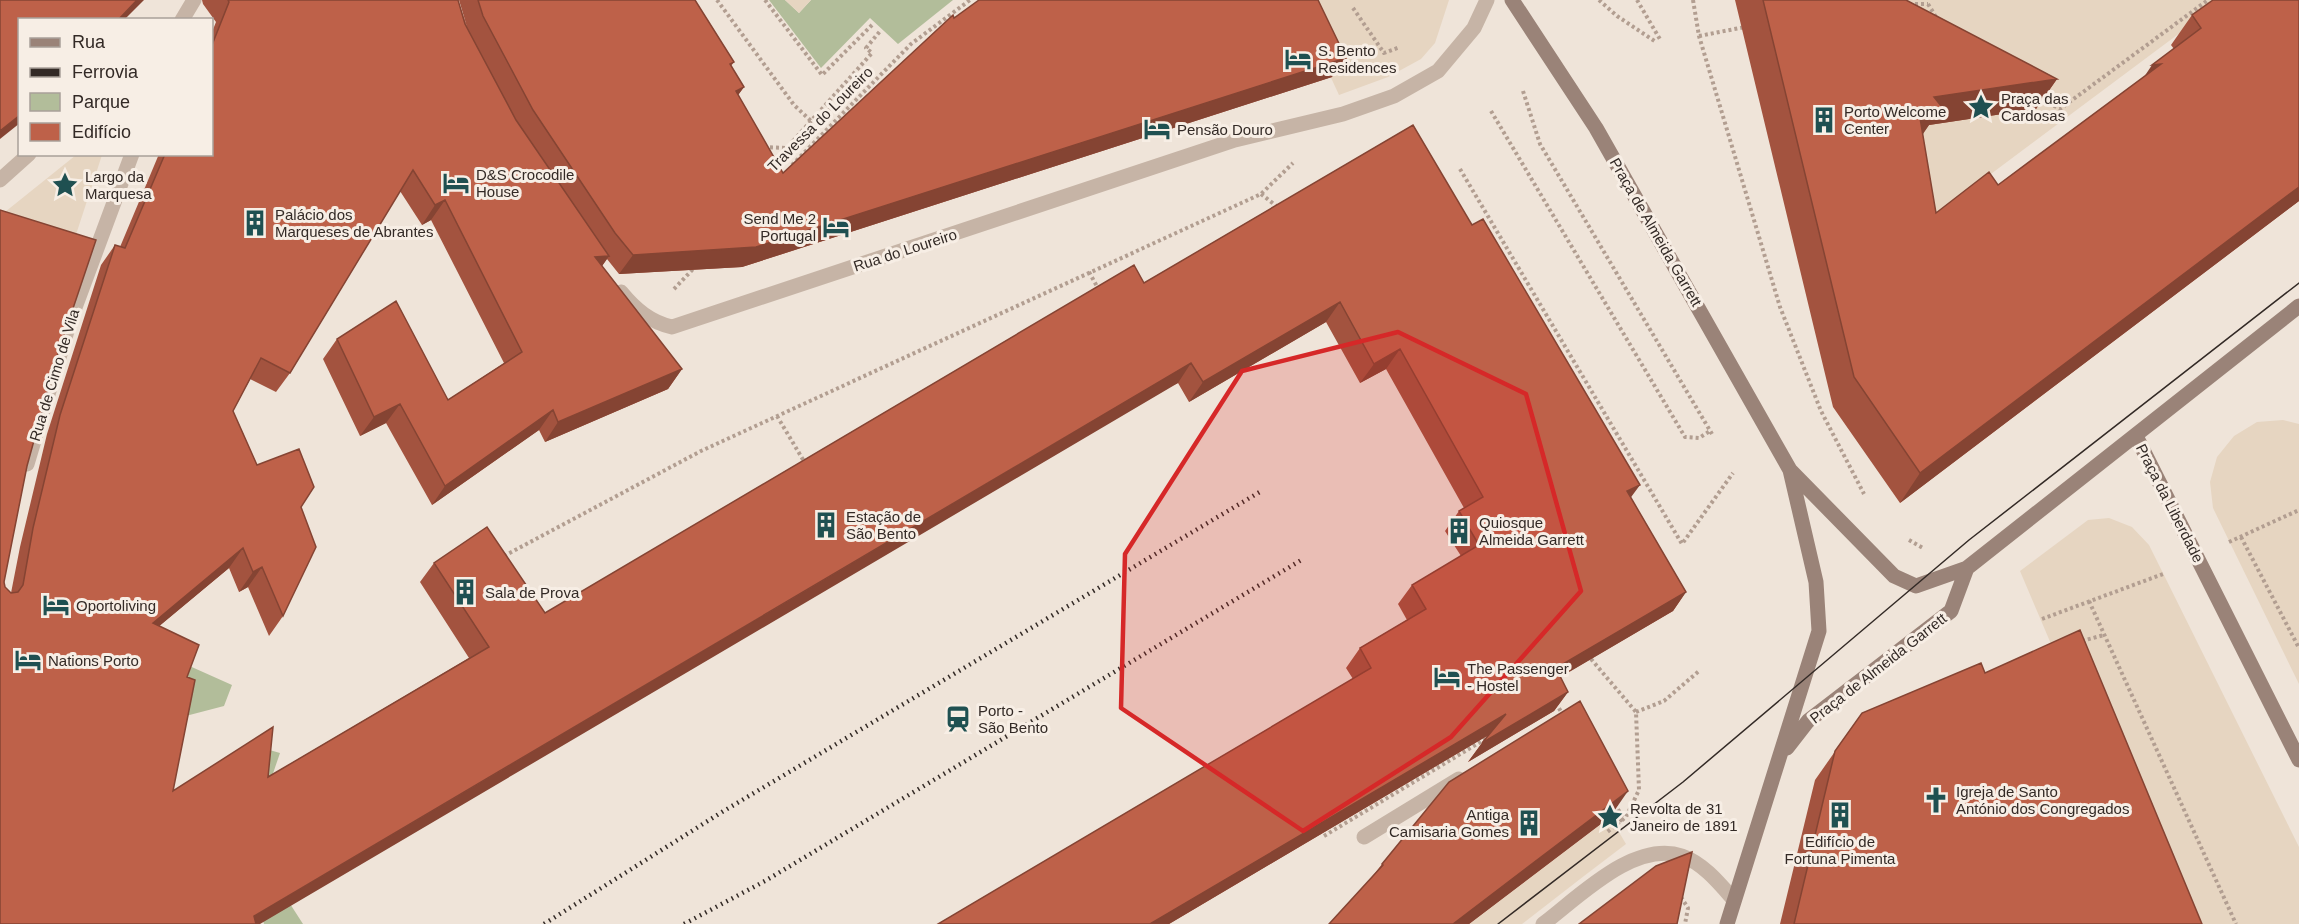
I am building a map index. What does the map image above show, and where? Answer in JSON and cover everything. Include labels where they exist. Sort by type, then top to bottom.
[{"type":"main road","name":"Praça de Almeida Garrett","points":[[1512,0],[1596,128],[1790,470],[1894,576],[1916,586],[1967,568],[2136,436]]},
{"type":"main road","name":"Praça da Liberdade","points":[[2297,314],[2136,436],[2299,760]]},
{"type":"main road","name":"Praça de Almeida Garrett","points":[[1780,756],[1819,632],[1816,582],[1790,470]]},
{"type":"main road","name":"Praça de Almeida Garrett","points":[[1780,756],[1808,721],[1951,611],[1967,568]]},
{"type":"main road","points":[[1727,924],[1780,756]]},
{"type":"street","points":[[183,18],[194,0]]},
{"type":"street","name":"Rua do Loureiro","points":[[672,327],[1235,140],[1343,114],[1394,96],[1438,71],[1474,28],[1487,0]]},
{"type":"street","points":[[0,180],[27,156]]},
{"type":"street","name":"Rua de Cimo de Vila","points":[[24,478],[70,321],[131,156]]},
{"type":"street","points":[[613,282],[633,306],[648,318],[672,327]]},
{"type":"street","points":[[1364,837],[1475,770]]},
{"type":"street","points":[[1544,924],[1626,862],[1660,852],[1684,856],[1714,876],[1734,900]]},
{"type":"path","points":[[717,0],[794,105],[811,121]]},
{"type":"path","points":[[765,0],[822,75],[872,25]]},
{"type":"path","name":"Travessa do Loureiro","points":[[791,166],[911,44],[970,0]]},
{"type":"path","points":[[1599,0],[1617,16],[1659,42],[1637,0]]},
{"type":"path","points":[[1693,0],[1699,36],[1780,307],[1821,411],[1868,503]]},
{"type":"path","points":[[2032,94],[2060,109],[2208,0]]},
{"type":"path","points":[[1904,4],[1929,2],[1939,22]]},
{"type":"path","points":[[1353,8],[1384,53],[1400,47]]},
{"type":"path","points":[[1699,36],[1752,26]]},
{"type":"path","points":[[758,147],[787,148],[872,53],[866,48],[881,30]]},
{"type":"path","points":[[793,141],[797,145],[849,88]]},
{"type":"path","points":[[1491,111],[1685,437],[1699,438],[1711,433],[1540,144],[1523,91]]},
{"type":"path","points":[[508,567],[502,557],[701,451],[1261,194],[1302,154]]},
{"type":"path","points":[[1460,169],[1682,544],[1733,473]]},
{"type":"path","points":[[1261,194],[1279,208],[1288,203]]},
{"type":"path","points":[[1505,262],[1513,257]]},
{"type":"path","points":[[672,327],[670,294],[698,264]]},
{"type":"path","points":[[1089,272],[1101,292]]},
{"type":"path","points":[[1524,295],[1533,290]]},
{"type":"path","points":[[1544,328],[1552,324]]},
{"type":"path","points":[[1563,361],[1572,356]]},
{"type":"path","points":[[1584,395],[1592,390]]},
{"type":"path","points":[[777,416],[809,471]]},
{"type":"path","points":[[1603,428],[1611,423]]},
{"type":"path","points":[[1623,462],[1631,457]]},
{"type":"path","points":[[2229,542],[2299,510]]},
{"type":"path","points":[[2241,537],[2299,648]]},
{"type":"path","points":[[1907,539],[1926,549]]},
{"type":"path","points":[[2042,619],[2163,574]]},
{"type":"path","points":[[2089,601],[2236,924]]},
{"type":"path","points":[[2074,643],[2104,635]]},
{"type":"path","points":[[1591,659],[1636,712],[1639,790],[1626,817],[1598,839]]},
{"type":"path","points":[[1636,712],[1664,701],[1699,671]]},
{"type":"path","points":[[1554,698],[1565,718]]},
{"type":"path","points":[[1324,836],[1494,734]]},
{"type":"path","points":[[1611,798],[1623,818],[1616,825]]},
{"type":"path","points":[[1678,892],[1688,908],[1684,924]]},
{"type":"highlighted area","points":[[1398,332],[1526,394],[1581,591],[1451,737],[1303,831],[1121,708],[1125,554],[1242,371]]},
{"type":"green space","points":[[769,0],[785,0],[799,13],[811,0],[953,0],[898,44],[870,18],[821,68]]},
{"type":"green space","points":[[185,664],[232,685],[224,706],[178,718]]},
{"type":"green space","points":[[259,747],[280,753],[268,788],[285,896],[303,924],[264,924],[260,912]]},
{"type":"shaded area","points":[[785,0],[811,0],[799,13]]},
{"type":"shaded area","points":[[1295,0],[1449,0],[1435,43],[1421,59],[1388,77],[1339,95]]},
{"type":"shaded area","name":"Praça das Cardosas","points":[[1860,0],[2224,0],[1936,215]]},
{"type":"shaded area","name":"Largo da Marquesa","points":[[75,156],[102,156],[69,256],[0,216]]},
{"type":"shaded area","points":[[2283,420],[2299,424],[2299,684],[2213,508],[2210,482],[2217,457],[2234,436],[2257,422]]},
{"type":"shaded area","points":[[2109,518],[2132,527],[2149,545],[2299,847],[2299,924],[2170,924],[2020,571],[2088,520]]},
{"type":"shaded area","points":[[1610,817],[1626,844],[1522,924],[1469,924]]},
{"type":"building","points":[[0,0],[137,0],[120,18],[18,18],[18,117],[0,131]]},
{"type":"building","points":[[228,0],[458,0],[465,24],[516,120],[609,256],[595,257],[682,369],[558,422],[553,410],[445,486],[400,404],[374,417],[337,339],[396,301],[448,400],[522,352],[445,200],[435,205],[413,170],[290,373],[261,358],[233,411],[257,465],[299,449],[314,487],[301,507],[316,547],[283,616],[262,567],[253,572],[243,548],[153,623],[199,645],[187,677],[195,680],[173,791],[273,727],[268,777],[489,647],[434,563],[487,527],[545,613],[1134,265],[1144,283],[1413,125],[1472,225],[1483,219],[1640,485],[1627,491],[1686,592],[1556,668],[1568,692],[1482,743],[1506,714],[1150,924],[938,924],[1371,668],[1360,648],[1426,609],[1412,585],[1479,545],[1459,511],[1483,497],[1400,349],[1374,364],[1340,302],[1203,382],[1191,363],[254,916],[256,924],[0,924],[0,210],[96,240],[58,353],[27,466],[4,582],[5,587],[11,593],[18,592],[23,585],[33,528],[60,415],[115,245],[125,248],[164,156],[213,156],[213,42]]},
{"type":"building","points":[[478,0],[695,0],[734,62],[730,64],[744,87],[736,91],[783,173],[953,15],[954,18],[979,0],[1318,0],[1346,58],[756,247],[633,255],[615,233],[533,110],[483,16]]},
{"type":"building","points":[[1763,0],[1906,0],[2057,79],[1934,97],[1942,107],[1919,112],[1936,213],[1989,172],[1998,185],[2161,64],[2152,65],[2201,28],[2192,15],[2213,0],[2299,0],[2299,187],[1920,473],[1854,377]]},
{"type":"building","points":[[2080,630],[2202,924],[1794,924],[1835,751],[1862,713],[1981,663],[1985,673]]},
{"type":"building","points":[[1580,701],[1628,791],[1453,924],[1329,924],[1383,865],[1449,782]]},
{"type":"building","points":[[1692,852],[1677,924],[1579,924],[1656,866]]},
{"type":"tram line","points":[[1498,924],[1683,782],[1969,540],[2299,283]]},
{"type":"railway","points":[[544,924],[722,812],[1263,490]]},
{"type":"railway","points":[[684,924],[765,881],[1303,559]]},
{"type":"place","name":"S. Bento Residences","points":[[1298,59]]},
{"type":"place","name":"Praça das Cardosas","points":[[1981,107]]},
{"type":"place","name":"Porto Welcome Center","points":[[1824,120]]},
{"type":"place","name":"Pensão Douro","points":[[1157,129]]},
{"type":"place","name":"D&S Crocodile House","points":[[456,183]]},
{"type":"place","name":"Largo da Marquesa","points":[[65,185]]},
{"type":"place","name":"Palácio dos Marqueses de Abrantes","points":[[255,223]]},
{"type":"place","name":"Send Me 2 Portugal","points":[[836,227]]},
{"type":"place","name":"Estação de São Bento","points":[[826,525]]},
{"type":"place","name":"Quiosque Almeida Garrett","points":[[1459,531]]},
{"type":"place","name":"Sala de Prova","points":[[465,592]]},
{"type":"place","name":"Oportoliving","points":[[56,605]]},
{"type":"place","name":"Nations Porto","points":[[28,660]]},
{"type":"place","name":"The Passenger - Hostel","points":[[1447,677]]},
{"type":"place","name":"Porto - São Bento","points":[[958,719]]},
{"type":"place","name":"Igreja de Santo António dos Congregados","points":[[1936,800]]},
{"type":"place","name":"Edifício de Fortuna Pimenta","points":[[1840,815]]},
{"type":"place","name":"Revolta de 31 Janeiro de 1891","points":[[1610,817]]},
{"type":"place","name":"Antiga Camisaria Gomes","points":[[1529,823]]}]
